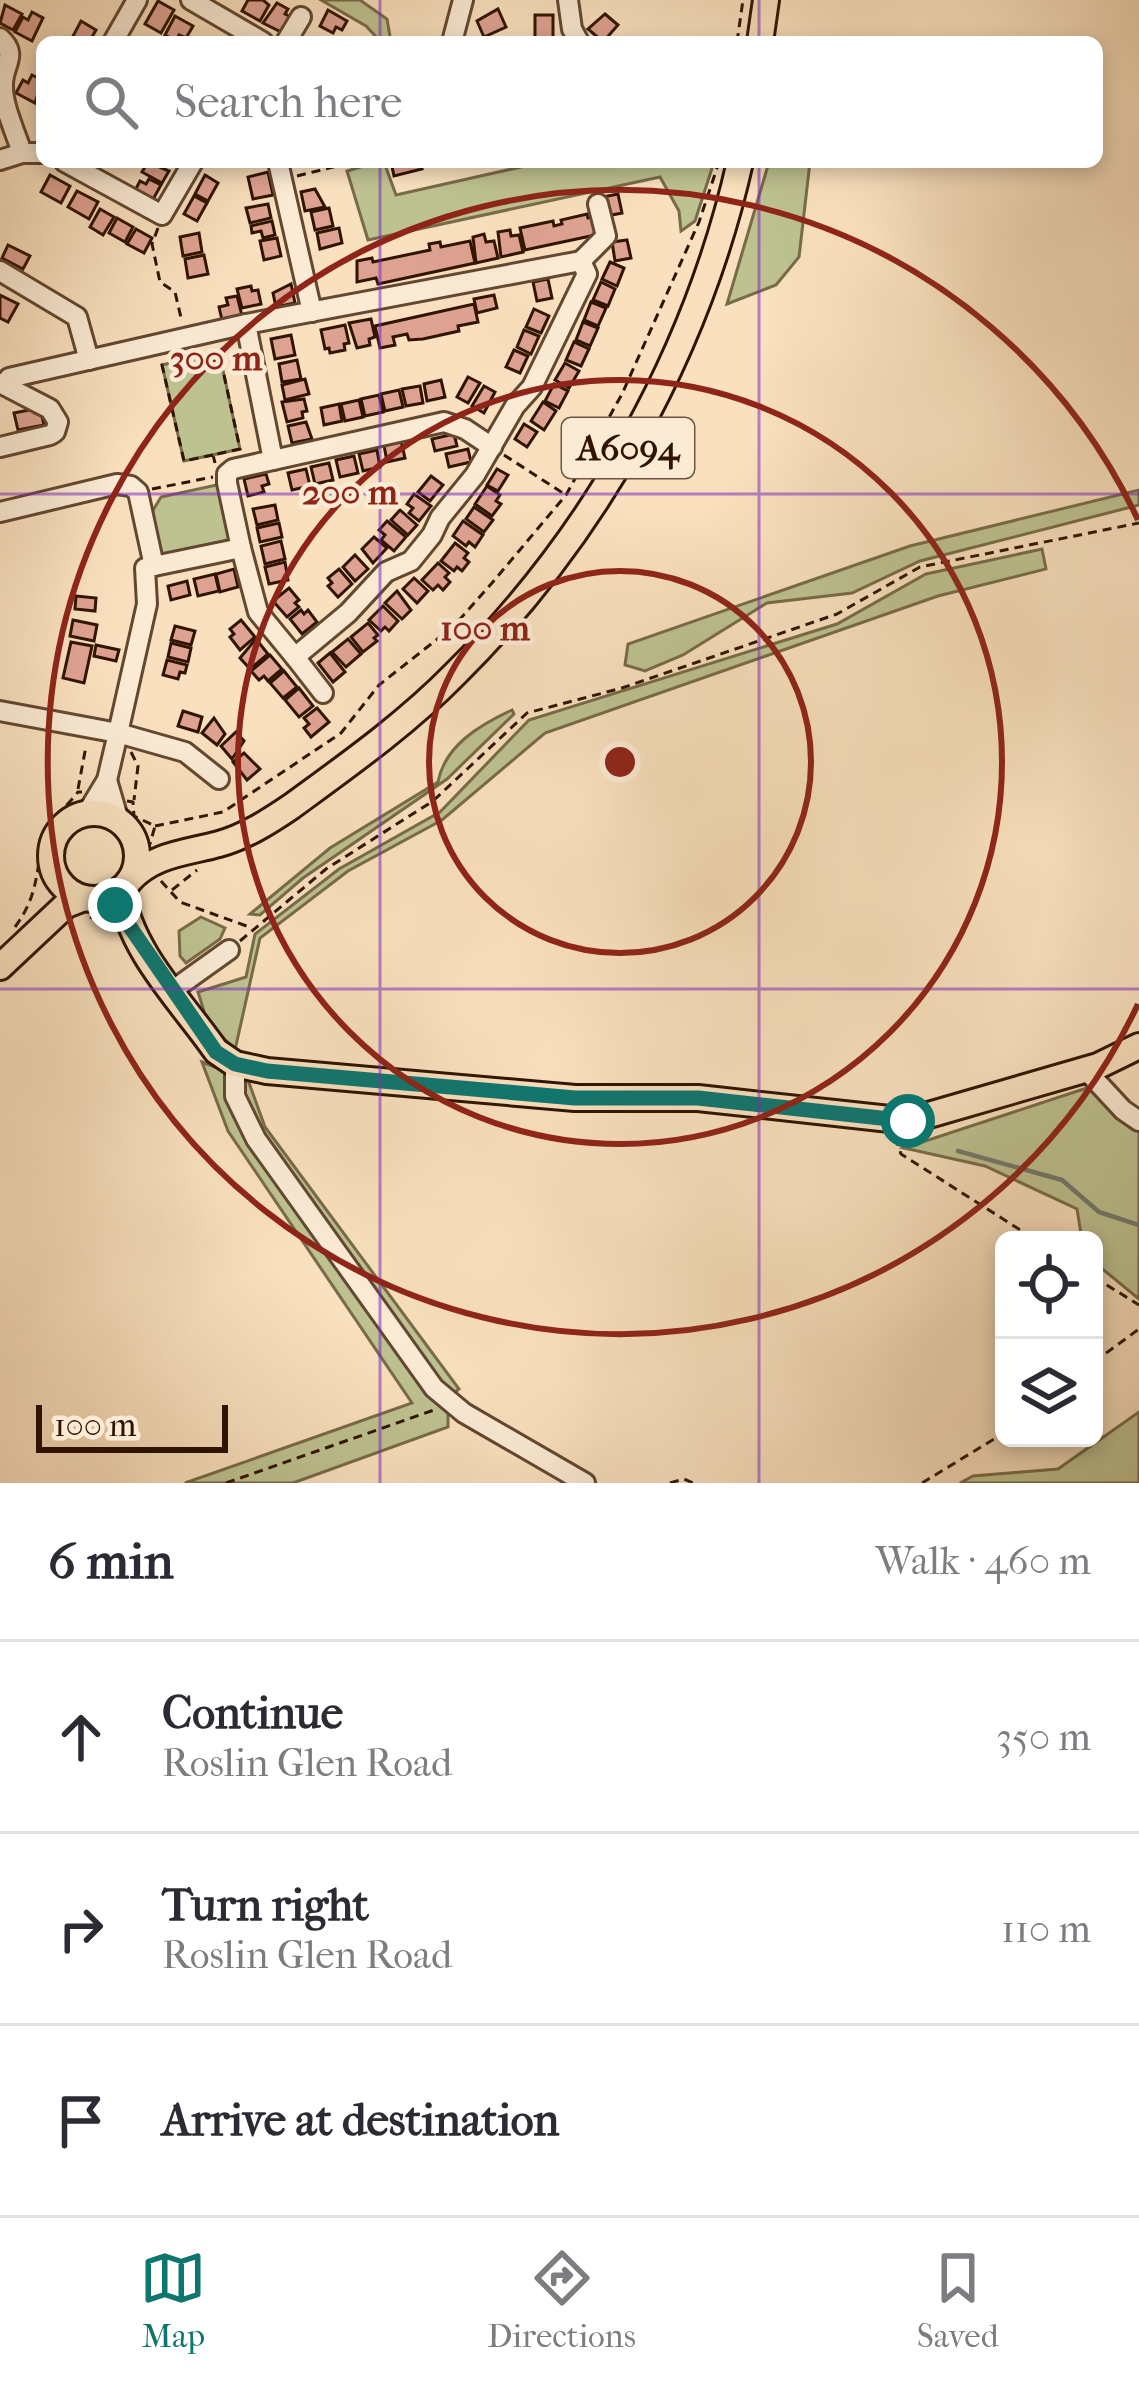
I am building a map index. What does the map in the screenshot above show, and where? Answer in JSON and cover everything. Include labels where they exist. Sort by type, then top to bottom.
[{"type":"main road","points":[[761,36],[766,0]]},
{"type":"main road","name":"A6094","points":[[0,967],[28,928],[66,904],[109,892],[119,817],[183,851],[244,835],[286,810],[391,732],[498,630],[590,508],[647,415],[683,338],[720,237],[738,168]]},
{"type":"main road","points":[[28,928],[54,876],[52,846],[71,819],[119,817],[137,859],[109,892]]},
{"type":"main road","points":[[54,876],[66,889],[109,892]]},
{"type":"main road","points":[[109,892],[135,938],[216,1052],[235,1064],[267,1071],[551,1096],[698,1098],[908,1121],[1085,1070],[1139,1046]]},
{"type":"street","points":[[116,36],[137,0]]},
{"type":"street","points":[[191,0],[253,36]]},
{"type":"street","points":[[454,36],[463,0]]},
{"type":"street","points":[[547,1],[565,0],[576,36]]},
{"type":"street","points":[[290,36],[301,17]]},
{"type":"street","points":[[0,38],[10,56],[2,87],[32,153],[0,160]]},
{"type":"street","points":[[76,168],[162,215],[189,168]]},
{"type":"street","points":[[280,171],[312,312]]},
{"type":"street","points":[[4,380],[246,324],[581,261],[606,236],[598,204]]},
{"type":"street","points":[[295,657],[348,613],[386,572],[411,561],[532,387],[587,274],[581,261]]},
{"type":"street","points":[[0,271],[76,317],[89,360]]},
{"type":"street","points":[[246,324],[272,460]]},
{"type":"street","points":[[0,447],[50,435],[58,428],[56,414],[4,380]]},
{"type":"street","points":[[323,692],[258,612],[227,474],[444,422],[492,447]]},
{"type":"street","points":[[0,512],[117,484],[138,492],[154,566]]},
{"type":"street","points":[[119,817],[118,733],[147,604],[145,568],[241,548]]},
{"type":"street","points":[[0,711],[118,733],[185,752],[219,779]]},
{"type":"street","points":[[173,990],[229,950]]},
{"type":"street","points":[[235,1064],[235,1096],[256,1139],[434,1388],[452,1404],[585,1483]]},
{"type":"street","points":[[1085,1070],[1139,1121]]},
{"type":"path","points":[[738,36],[743,0]]},
{"type":"path","points":[[28,928],[44,836],[119,817],[223,812],[341,733],[379,685],[454,626],[566,495],[622,394],[717,168]]},
{"type":"path","points":[[162,215],[152,244],[160,282],[175,292],[187,338]]},
{"type":"path","points":[[219,352],[240,448],[213,455],[184,461],[162,365],[219,352]]},
{"type":"path","points":[[492,447],[566,495]]},
{"type":"path","points":[[138,492],[218,476],[213,455]]},
{"type":"path","points":[[90,728],[119,817],[157,876],[180,902],[253,929],[326,869],[433,801],[527,713],[622,688],[837,614],[920,567],[1139,523]]},
{"type":"path","points":[[889,1119],[901,1154],[1022,1231]]},
{"type":"path","points":[[1103,1283],[1139,1305]]},
{"type":"path","points":[[1103,1355],[1139,1329]]},
{"type":"path","points":[[226,1483],[452,1404]]},
{"type":"path","points":[[922,1483],[995,1438]]},
{"type":"path","points":[[670,1483],[685,1479],[693,1483]]},
{"type":"green space","points":[[321,0],[360,0],[387,19],[390,36],[375,36]]},
{"type":"green space","points":[[386,168],[396,195],[516,168],[712,168],[695,221],[681,231],[679,211],[660,177],[368,240],[347,171]]},
{"type":"green space","points":[[767,168],[809,168],[799,257],[776,285],[727,304]]},
{"type":"green space","points":[[219,352],[240,449],[184,461],[162,365]]},
{"type":"green space","points":[[221,484],[233,537],[228,544],[170,556],[161,553],[152,512],[161,497]]},
{"type":"green space","points":[[1139,490],[1139,505],[920,561],[852,593],[767,603],[683,655],[645,671],[625,665],[628,644],[910,546]]},
{"type":"green space","points":[[1042,549],[1046,569],[938,596],[545,733],[442,820],[348,871],[260,938],[235,1050],[207,1021],[198,992],[246,977],[255,934],[339,869],[440,812],[529,720],[837,624],[926,574]]},
{"type":"green space","points":[[512,710],[514,714],[447,779],[303,878],[260,915],[250,914],[330,848],[438,782],[456,747]]},
{"type":"green space","points":[[201,917],[225,928],[220,939],[186,963],[180,956],[179,931]]},
{"type":"green space","points":[[202,1062],[248,1080],[265,1127],[459,1389],[448,1398],[448,1427],[293,1483],[185,1483],[412,1403],[228,1131]]},
{"type":"green space","points":[[1090,1087],[1139,1118],[1139,1299],[1103,1269],[1103,1231],[1081,1231],[1077,1209],[985,1166],[904,1148]]},
{"type":"green space","points":[[1139,1412],[1139,1483],[960,1483],[973,1476],[1058,1469],[1089,1447],[1103,1447],[1103,1437]]},
{"type":"building","points":[[248,0],[269,5],[260,21],[242,11]]},
{"type":"building","points":[[158,1],[174,10],[161,33],[145,24]]},
{"type":"building","points":[[277,3],[291,17],[283,33],[263,23]]},
{"type":"building","points":[[5,5],[22,14],[13,30],[0,23]]},
{"type":"building","points":[[498,9],[506,27],[484,36],[477,21]]},
{"type":"building","points":[[328,10],[347,21],[342,30],[336,27],[333,33],[320,26]]},
{"type":"building","points":[[32,12],[43,18],[32,41],[15,32],[23,17],[28,20]]},
{"type":"building","points":[[605,14],[618,25],[608,36],[596,36],[588,29]]},
{"type":"building","points":[[535,15],[553,15],[553,36],[535,36]]},
{"type":"building","points":[[175,16],[193,26],[187,36],[165,35]]},
{"type":"building","points":[[81,21],[96,30],[92,36],[73,36]]},
{"type":"building","points":[[32,75],[36,77],[35,103],[16,93],[23,80],[28,83]]},
{"type":"building","points":[[144,168],[169,171],[162,183],[142,172]]},
{"type":"building","points":[[392,168],[422,169],[394,176]]},
{"type":"building","points":[[268,172],[273,195],[253,199],[248,177]]},
{"type":"building","points":[[50,175],[70,186],[61,203],[41,192]]},
{"type":"building","points":[[205,175],[218,183],[208,201],[195,194]]},
{"type":"building","points":[[149,179],[161,185],[151,203],[133,194],[140,181],[146,184]]},
{"type":"building","points":[[315,189],[325,207],[305,211],[301,192]]},
{"type":"building","points":[[77,191],[98,202],[89,219],[68,207]]},
{"type":"building","points":[[618,194],[622,213],[607,216],[603,197]]},
{"type":"building","points":[[194,196],[207,203],[197,221],[184,214]]},
{"type":"building","points":[[268,204],[271,218],[250,223],[246,208]]},
{"type":"building","points":[[329,208],[333,226],[315,230],[311,212]]},
{"type":"building","points":[[100,209],[114,217],[103,235],[90,227]]},
{"type":"building","points":[[587,214],[588,218],[596,216],[600,234],[525,250],[520,228],[553,221],[554,226]]},
{"type":"building","points":[[117,218],[133,227],[125,242],[109,233]]},
{"type":"building","points":[[272,221],[275,235],[263,238],[261,231],[252,233],[251,226]]},
{"type":"building","points":[[339,228],[342,243],[320,249],[317,233]]},
{"type":"building","points":[[136,229],[152,238],[144,253],[127,244]]},
{"type":"building","points":[[510,230],[511,236],[519,235],[523,252],[501,257],[498,232]]},
{"type":"building","points":[[199,233],[202,252],[183,256],[180,237]]},
{"type":"building","points":[[484,234],[486,242],[494,241],[498,258],[476,263],[473,237]]},
{"type":"building","points":[[277,238],[281,256],[264,260],[260,241]]},
{"type":"building","points":[[627,240],[631,258],[615,261],[612,242]]},
{"type":"building","points":[[470,241],[475,263],[378,284],[376,278],[357,282],[357,261],[430,250],[429,244],[440,242],[441,247]]},
{"type":"building","points":[[8,245],[30,256],[23,269],[2,258]]},
{"type":"building","points":[[204,255],[208,274],[188,278],[185,259]]},
{"type":"building","points":[[610,262],[624,268],[617,286],[602,279]]},
{"type":"building","points":[[548,279],[552,298],[537,301],[533,282]]},
{"type":"building","points":[[601,282],[615,289],[608,306],[593,300]]},
{"type":"building","points":[[291,284],[295,303],[276,307],[273,293]]},
{"type":"building","points":[[251,286],[252,291],[258,290],[261,304],[242,308],[237,289]]},
{"type":"building","points":[[0,295],[18,304],[8,322],[0,318]]},
{"type":"building","points":[[494,295],[497,308],[477,313],[474,299]]},
{"type":"building","points":[[237,296],[242,316],[222,320],[219,307],[228,305],[226,298]]},
{"type":"building","points":[[591,302],[606,308],[598,326],[584,320]]},
{"type":"building","points":[[474,304],[478,322],[458,326],[459,331],[423,339],[409,340],[407,334],[393,337],[395,345],[380,348],[375,326]]},
{"type":"building","points":[[534,309],[549,316],[541,333],[526,327]]},
{"type":"building","points":[[371,319],[375,337],[369,339],[370,345],[357,348],[349,323]]},
{"type":"building","points":[[583,322],[598,328],[590,346],[576,340]]},
{"type":"building","points":[[345,325],[349,343],[344,344],[345,350],[330,353],[321,330]]},
{"type":"building","points":[[524,330],[539,336],[531,354],[517,347]]},
{"type":"building","points":[[291,335],[295,355],[275,359],[271,339]]},
{"type":"building","points":[[574,342],[589,349],[581,366],[566,360]]},
{"type":"building","points":[[514,350],[528,356],[520,373],[506,367]]},
{"type":"building","points":[[297,360],[301,379],[282,382],[279,364]]},
{"type":"building","points":[[565,363],[579,371],[569,388],[555,380]]},
{"type":"building","points":[[468,377],[480,383],[468,403],[457,397]]},
{"type":"building","points":[[305,379],[309,394],[285,400],[282,385]]},
{"type":"building","points":[[441,380],[445,397],[427,401],[424,384]]},
{"type":"building","points":[[554,384],[568,391],[559,408],[545,401]]},
{"type":"building","points":[[420,386],[423,403],[406,406],[402,389]]},
{"type":"building","points":[[484,386],[495,392],[484,413],[472,406]]},
{"type":"building","points":[[399,390],[403,407],[385,411],[381,394]]},
{"type":"building","points":[[379,395],[383,412],[365,416],[361,399]]},
{"type":"building","points":[[304,399],[307,411],[302,412],[303,418],[287,422],[282,402]]},
{"type":"building","points":[[359,400],[363,417],[345,421],[341,404]]},
{"type":"building","points":[[543,402],[556,411],[544,430],[531,421]]},
{"type":"building","points":[[339,404],[342,421],[324,425],[321,408]]},
{"type":"building","points":[[41,412],[44,425],[18,430],[14,413]]},
{"type":"building","points":[[306,422],[312,439],[292,443],[288,426]]},
{"type":"building","points":[[524,424],[537,432],[527,447],[515,439]]},
{"type":"building","points":[[454,434],[457,446],[435,451],[432,439]]},
{"type":"building","points":[[401,441],[405,458],[387,462],[384,445]]},
{"type":"building","points":[[468,449],[471,462],[449,467],[446,454]]},
{"type":"building","points":[[377,450],[380,467],[363,471],[359,454]]},
{"type":"building","points":[[354,456],[358,473],[340,477],[336,460]]},
{"type":"building","points":[[329,463],[333,480],[315,484],[311,467]]},
{"type":"building","points":[[306,469],[310,486],[292,490],[288,473]]},
{"type":"building","points":[[497,469],[508,475],[498,491],[487,485]]},
{"type":"building","points":[[266,474],[269,484],[262,486],[264,492],[248,496],[244,479]]},
{"type":"building","points":[[431,476],[443,485],[430,501],[418,492]]},
{"type":"building","points":[[487,486],[500,495],[496,501],[501,504],[492,516],[475,504]]},
{"type":"building","points":[[414,494],[431,506],[419,521],[407,504]]},
{"type":"building","points":[[275,505],[278,520],[257,525],[253,509]]},
{"type":"building","points":[[474,507],[493,520],[484,532],[466,519]]},
{"type":"building","points":[[400,510],[417,525],[408,535],[391,520]]},
{"type":"building","points":[[387,521],[406,537],[394,551],[381,540],[385,535],[379,530]]},
{"type":"building","points":[[463,521],[483,535],[475,547],[453,536]]},
{"type":"building","points":[[279,523],[282,537],[260,542],[257,528]]},
{"type":"building","points":[[374,537],[387,548],[373,563],[362,549]]},
{"type":"building","points":[[281,541],[285,559],[265,564],[261,546]]},
{"type":"building","points":[[455,543],[468,553],[464,558],[469,562],[462,571],[441,561]]},
{"type":"building","points":[[355,555],[368,569],[355,581],[343,567]]},
{"type":"building","points":[[285,562],[288,580],[269,584],[265,567]]},
{"type":"building","points":[[438,563],[449,573],[445,577],[450,582],[443,590],[438,585],[433,590],[422,580]]},
{"type":"building","points":[[234,569],[238,587],[220,592],[216,574]]},
{"type":"building","points":[[339,569],[352,584],[338,597],[328,586],[332,583],[328,578]]},
{"type":"building","points":[[215,574],[219,591],[198,596],[194,579]]},
{"type":"building","points":[[414,578],[428,591],[417,603],[403,589]]},
{"type":"building","points":[[187,581],[190,595],[171,600],[168,586]]},
{"type":"building","points":[[289,588],[299,607],[287,617],[273,601]]},
{"type":"building","points":[[397,591],[411,610],[402,619],[385,603]]},
{"type":"building","points":[[76,596],[96,598],[95,611],[75,609]]},
{"type":"building","points":[[383,606],[398,621],[389,631],[385,627],[381,631],[369,620]]},
{"type":"building","points":[[301,610],[304,614],[308,610],[317,622],[302,634],[290,619]]},
{"type":"building","points":[[73,620],[97,625],[94,641],[70,636]]},
{"type":"building","points":[[241,620],[255,637],[240,650],[230,629]]},
{"type":"building","points":[[368,623],[377,641],[363,652],[351,637]]},
{"type":"building","points":[[175,626],[195,631],[191,645],[171,640]]},
{"type":"building","points":[[256,639],[268,654],[250,669],[240,658]]},
{"type":"building","points":[[348,639],[361,654],[346,667],[332,652]]},
{"type":"building","points":[[71,642],[92,646],[84,683],[63,678]]},
{"type":"building","points":[[171,643],[191,648],[188,662],[168,657]]},
{"type":"building","points":[[96,645],[119,650],[116,661],[94,656]]},
{"type":"building","points":[[330,653],[345,672],[333,682],[318,663]]},
{"type":"building","points":[[270,655],[282,669],[268,681],[264,676],[259,680],[251,671]]},
{"type":"building","points":[[167,660],[187,665],[185,673],[180,672],[178,679],[163,675]]},
{"type":"building","points":[[284,671],[297,687],[283,698],[270,683]]},
{"type":"building","points":[[299,688],[313,706],[299,717],[285,700]]},
{"type":"building","points":[[317,708],[329,722],[311,737],[304,718]]},
{"type":"building","points":[[183,711],[202,717],[198,732],[178,726]]},
{"type":"building","points":[[214,718],[225,734],[217,745],[202,733]]},
{"type":"building","points":[[236,732],[244,741],[232,759],[221,746]]},
{"type":"building","points":[[244,753],[260,769],[247,780],[233,762]]},
{"type":"waterway","points":[[958,1151],[1062,1180],[1099,1212],[1139,1225]]},
{"type":"route","points":[[115,905],[216,1052],[235,1064],[267,1071],[575,1098],[698,1098],[908,1121]]}]
